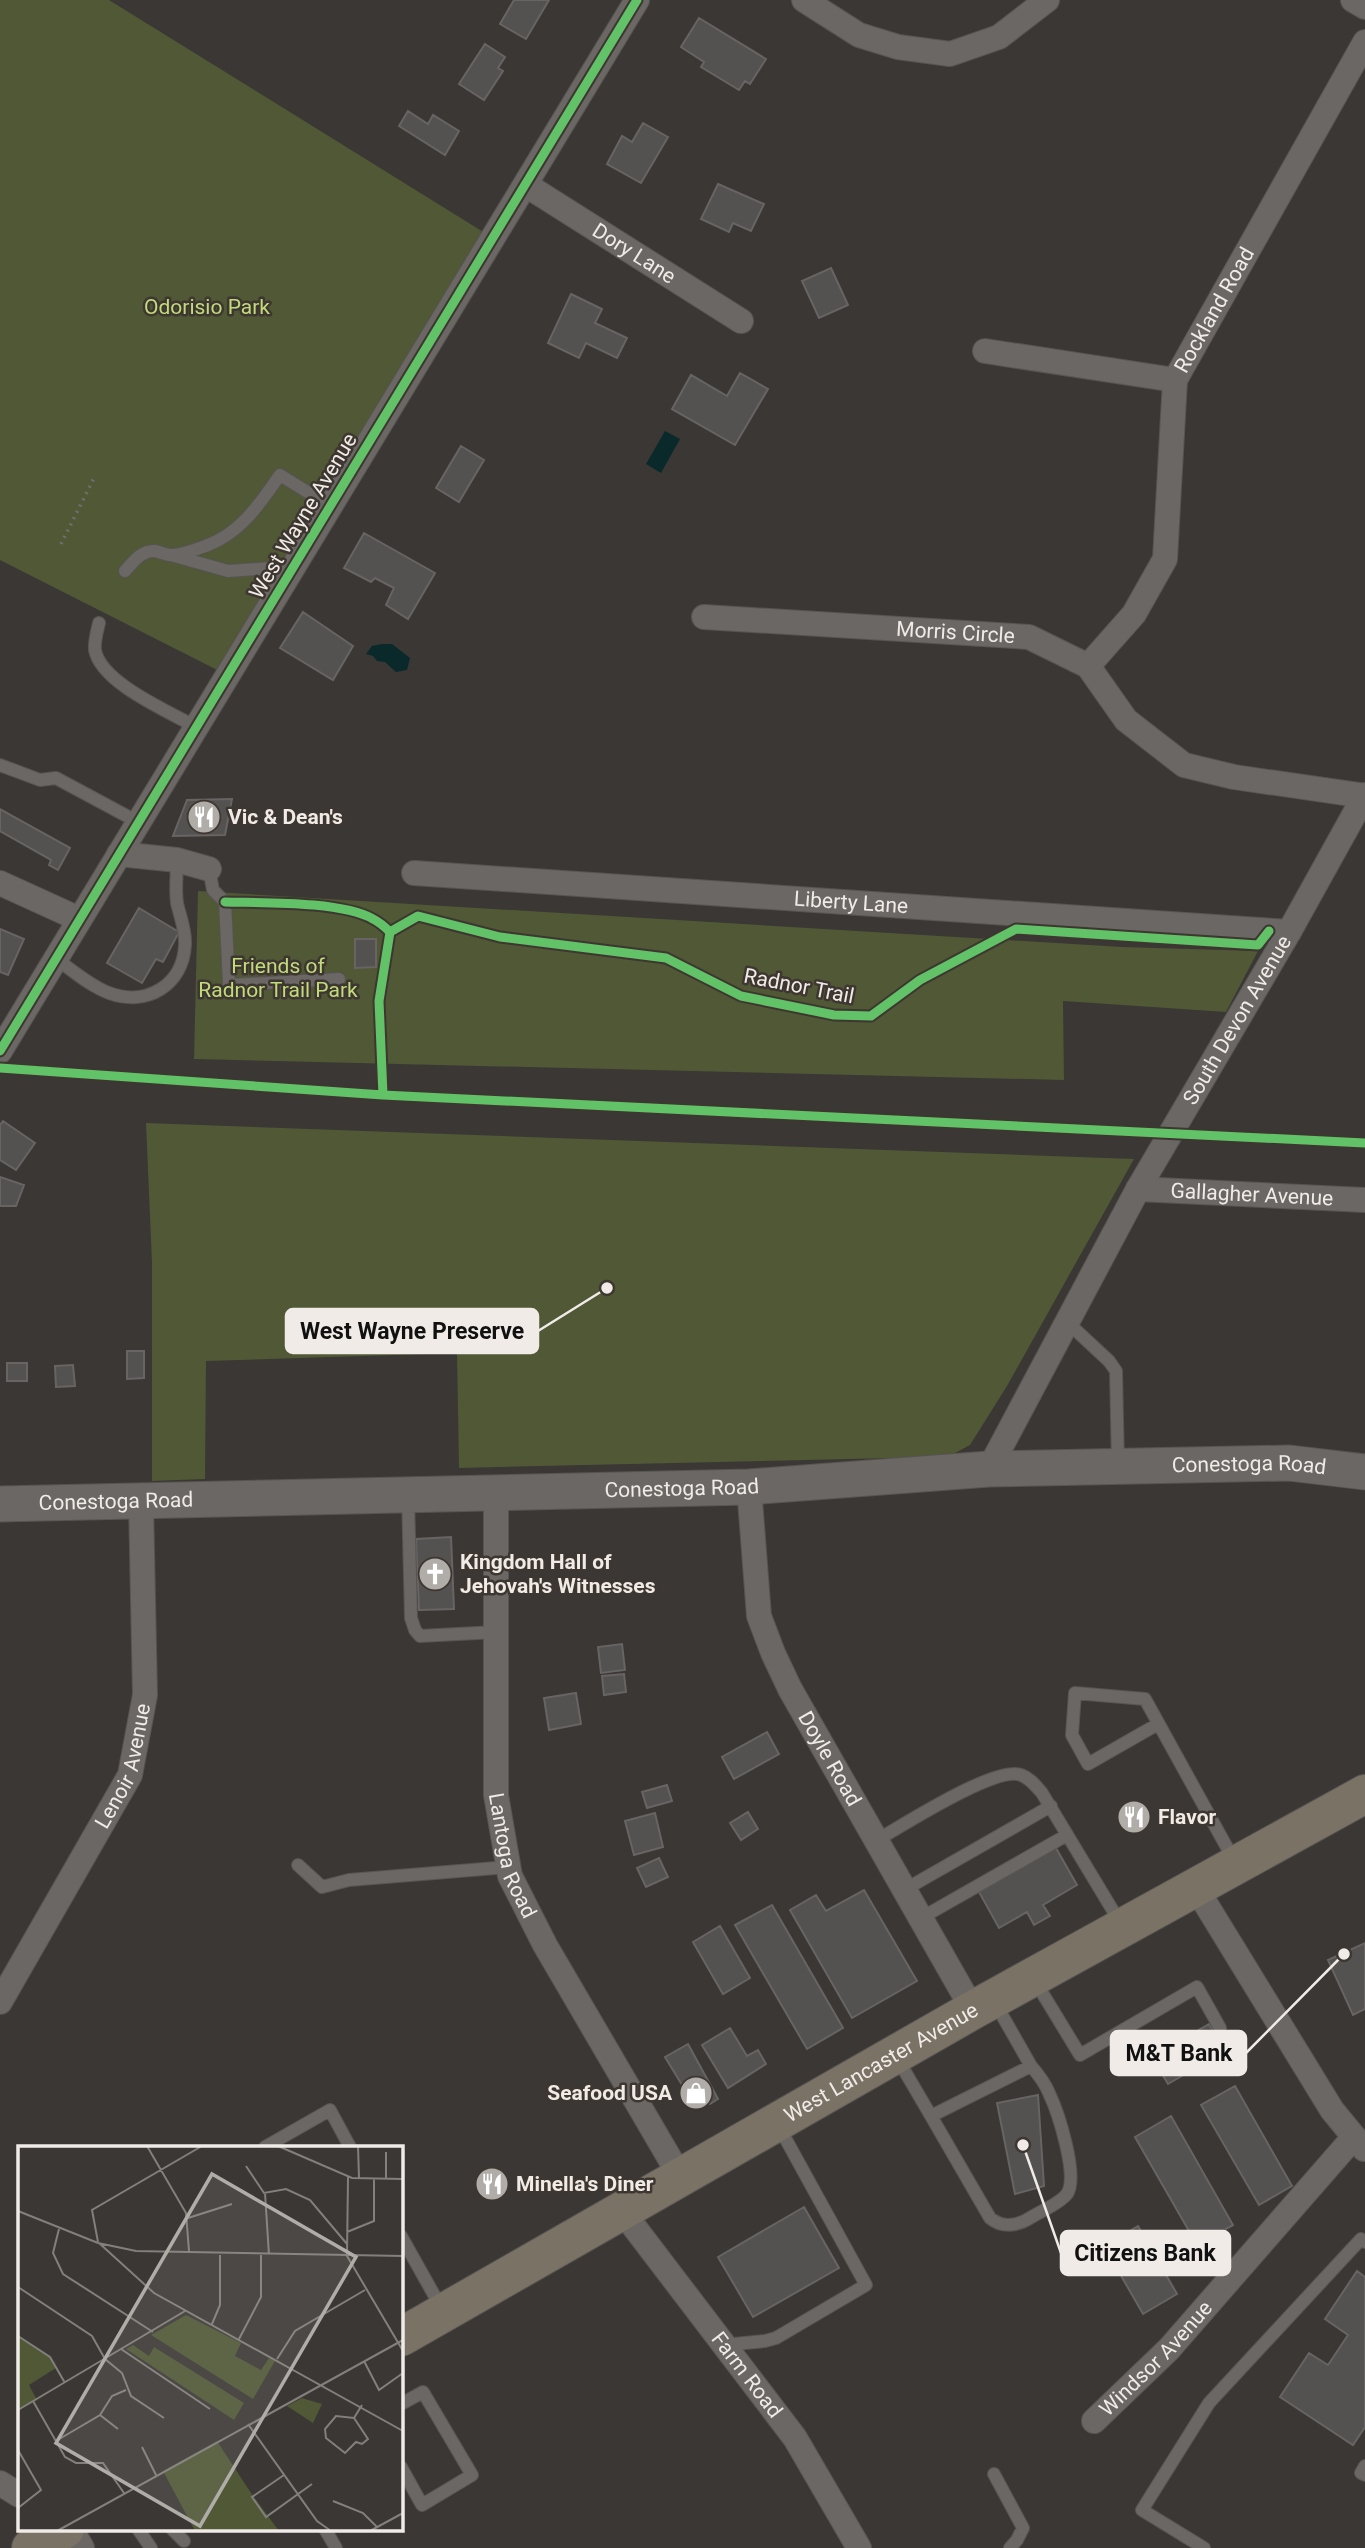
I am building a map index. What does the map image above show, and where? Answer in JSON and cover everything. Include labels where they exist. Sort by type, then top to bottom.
[{"type":"highway","name":"West Lancaster Avenue","points":[[402,2336],[983,2005],[1365,1794]]},
{"type":"highway","points":[[31,2548],[63,2530]]},
{"type":"main road","name":"Conestoga Road","points":[[0,1504],[141,1503],[749,1487],[989,1469],[1289,1463],[1365,1472]]},
{"type":"street","name":"West Wayne Avenue","points":[[0,1051],[637,0]]},
{"type":"street","points":[[804,0],[859,35],[898,47],[950,54],[999,37],[1047,0]]},
{"type":"street","points":[[1353,0],[1365,7]]},
{"type":"street","name":"Rockland Road","points":[[1088,666],[1134,614],[1165,559],[1175,380],[1365,42]]},
{"type":"street","name":"Dory Lane","points":[[526,185],[741,321]]},
{"type":"street","points":[[985,351],[1175,380]]},
{"type":"street","name":"Morris Circle","points":[[704,617],[1028,637],[1088,666],[1126,720],[1184,765],[1234,777],[1365,796]]},
{"type":"street","name":"South Devon Avenue","points":[[989,1469],[1138,1189],[1289,932],[1365,796]]},
{"type":"street","points":[[119,854],[177,860],[209,869]]},
{"type":"street","name":"Liberty Lane","points":[[414,873],[1289,932]]},
{"type":"street","points":[[0,883],[79,919]]},
{"type":"street","name":"Gallagher Avenue","points":[[1138,1189],[1365,1200]]},
{"type":"street","name":"Doyle Road","points":[[749,1487],[759,1616],[768,1641],[790,1689],[920,1918],[983,2005]]},
{"type":"street","name":"Lantoga Road","points":[[496,1492],[496,1795],[510,1876],[545,1945],[680,2176]]},
{"type":"street","name":"Lenoir Avenue","points":[[0,2003],[130,1776],[145,1695],[141,1503]]},
{"type":"street","points":[[1196,1888],[1332,2110],[1359,2144]]},
{"type":"street","name":"Windsor Avenue","points":[[1094,2421],[1169,2349],[1359,2144]]},
{"type":"street","name":"Farm Road","points":[[622,2211],[795,2438],[859,2548]]},
{"type":"street","points":[[0,2483],[18,2494]]},
{"type":"street","points":[[72,2530],[82,2548]]},
{"type":"lane","points":[[171,555],[205,546],[229,535],[247,519],[280,475],[330,506]]},
{"type":"lane","points":[[125,571],[139,556],[153,551],[216,569],[239,571],[272,568],[290,573]]},
{"type":"lane","points":[[99,623],[95,649],[105,671],[122,686],[196,727]]},
{"type":"lane","points":[[0,765],[40,780],[56,778],[138,822]]},
{"type":"lane","points":[[55,958],[100,989],[113,994],[145,998],[169,985],[183,958],[186,944],[176,892],[177,860]]},
{"type":"lane","points":[[209,869],[213,890],[225,902],[229,985],[339,979]]},
{"type":"lane","points":[[1067,1322],[1109,1361],[1116,1371],[1118,1466]]},
{"type":"lane","points":[[408,1495],[411,1618],[415,1630],[420,1636],[496,1632]]},
{"type":"lane","points":[[1158,1724],[1088,1764],[1072,1735],[1074,1693],[1144,1699],[1237,1865]]},
{"type":"lane","points":[[877,1840],[983,1782],[1008,1774],[1020,1774],[1031,1781],[1051,1806],[1123,1928]]},
{"type":"lane","points":[[904,1890],[1051,1806]]},
{"type":"lane","points":[[920,1918],[1068,1835]]},
{"type":"lane","points":[[298,1865],[322,1887],[349,1880],[508,1867]]},
{"type":"lane","points":[[1032,1978],[1080,2054],[1197,1987],[1220,2028]]},
{"type":"lane","points":[[895,2055],[990,2218],[1004,2225],[1024,2221],[1066,2195],[1070,2166],[1051,2095],[983,2005]]},
{"type":"lane","points":[[931,2116],[1031,2066]]},
{"type":"lane","points":[[267,2146],[330,2110],[349,2146]]},
{"type":"lane","points":[[724,2345],[765,2342],[776,2338],[866,2285],[776,2122]]},
{"type":"lane","points":[[402,2238],[444,2312]]},
{"type":"lane","points":[[1204,2548],[1142,2510],[1209,2403],[1361,2239],[1365,2242]]},
{"type":"lane","points":[[402,2403],[423,2392],[472,2475],[422,2505],[402,2470]]},
{"type":"lane","points":[[1365,2466],[1361,2473],[1365,2475]]},
{"type":"lane","points":[[994,2474],[1023,2528],[1010,2548]]},
{"type":"lane","points":[[139,2530],[151,2548]]},
{"type":"lane","points":[[173,2530],[184,2541]]},
{"type":"lane","points":[[326,2530],[336,2548]]},
{"type":"path","points":[[61,544],[95,476]]},
{"type":"green space","name":"Odorisio Park","points":[[0,0],[109,0],[493,238],[229,676],[0,560]]},
{"type":"green space","name":"Friends of Radnor Trail Park","points":[[198,891],[1122,947],[1258,951],[1226,1012],[1063,1001],[1064,1080],[194,1059]]},
{"type":"green space","points":[[146,1123],[1134,1159],[1007,1386],[970,1445],[955,1453],[938,1457],[459,1468],[457,1353],[206,1361],[205,1479],[152,1481],[152,1263]]},
{"type":"water","points":[[665,431],[680,439],[661,473],[646,464]]},
{"type":"water","points":[[392,644],[410,658],[407,670],[396,672],[385,662],[377,661],[366,654],[372,646]]},
{"type":"building","points":[[514,0],[549,0],[526,39],[500,24]]},
{"type":"building","points":[[699,18],[766,59],[750,84],[745,81],[739,90],[701,67],[704,62],[681,47]]},
{"type":"building","points":[[485,44],[505,57],[498,68],[503,71],[484,100],[459,84]]},
{"type":"building","points":[[408,111],[428,124],[433,115],[459,131],[445,155],[399,126]]},
{"type":"building","points":[[643,123],[668,137],[641,183],[607,164],[622,136],[632,142]]},
{"type":"building","points":[[718,184],[764,204],[751,231],[733,223],[729,232],[701,219]]},
{"type":"building","points":[[831,268],[848,305],[819,318],[802,281]]},
{"type":"building","points":[[571,294],[602,309],[595,323],[627,338],[617,358],[586,343],[579,358],[548,343]]},
{"type":"building","points":[[740,373],[768,389],[735,445],[672,409],[691,375],[727,396]]},
{"type":"building","points":[[461,446],[484,460],[459,502],[436,488]]},
{"type":"building","points":[[364,533],[435,573],[408,619],[386,605],[394,588],[375,578],[371,582],[344,568]]},
{"type":"building","points":[[303,612],[353,646],[333,680],[280,648]]},
{"type":"building","name":"Vic & Dean's","points":[[232,799],[225,835],[173,836],[187,800]]},
{"type":"building","points":[[0,809],[70,848],[58,870],[49,865],[51,860],[0,831]]},
{"type":"building","points":[[139,908],[179,932],[163,962],[156,959],[142,983],[107,963]]},
{"type":"building","points":[[0,929],[24,939],[8,975],[0,972]]},
{"type":"building","points":[[355,939],[376,939],[376,967],[355,968]]},
{"type":"building","points":[[3,1121],[35,1143],[16,1170],[0,1160],[0,1125]]},
{"type":"building","points":[[0,1177],[24,1185],[16,1206],[0,1206]]},
{"type":"building","points":[[127,1351],[144,1351],[144,1378],[127,1379]]},
{"type":"building","points":[[7,1363],[27,1363],[27,1381],[7,1381]]},
{"type":"building","points":[[73,1365],[75,1386],[56,1387],[55,1366]]},
{"type":"building","name":"Kingdom Hall of Jehovah's Witnesses","points":[[451,1537],[454,1609],[419,1610],[416,1539]]},
{"type":"building","points":[[622,1644],[625,1670],[601,1673],[598,1647]]},
{"type":"building","points":[[624,1674],[626,1692],[604,1695],[602,1676]]},
{"type":"building","points":[[576,1693],[581,1724],[549,1730],[544,1698]]},
{"type":"building","points":[[767,1732],[779,1754],[734,1779],[722,1757]]},
{"type":"building","points":[[667,1785],[672,1801],[647,1808],[642,1792]]},
{"type":"building","points":[[748,1812],[758,1829],[741,1840],[730,1823]]},
{"type":"building","points":[[655,1813],[663,1847],[634,1855],[625,1821]]},
{"type":"building","points":[[1056,1848],[1077,1885],[1043,1905],[1050,1916],[1034,1925],[1027,1912],[999,1928],[979,1892]]},
{"type":"building","points":[[659,1858],[668,1877],[646,1887],[637,1868]]},
{"type":"building","points":[[864,1890],[917,1981],[852,2018],[790,1910],[816,1895],[826,1911]]},
{"type":"building","points":[[772,1905],[843,2028],[807,2049],[735,1925]]},
{"type":"building","points":[[720,1926],[750,1978],[723,1994],[693,1942]]},
{"type":"building","points":[[1365,1943],[1365,2009],[1353,2015],[1328,1960]]},
{"type":"building","points":[[1209,2024],[1225,2051],[1168,2084],[1152,2057]]},
{"type":"building","points":[[730,2028],[747,2056],[758,2050],[766,2064],[728,2088],[702,2045]]},
{"type":"building","points":[[688,2044],[718,2099],[710,2104],[690,2098],[665,2057]]},
{"type":"building","points":[[1235,2086],[1292,2186],[1259,2205],[1201,2105]]},
{"type":"building","points":[[1038,2095],[1044,2186],[1015,2194],[997,2103]]},
{"type":"building","points":[[1171,2116],[1233,2225],[1197,2245],[1135,2137]]},
{"type":"building","points":[[804,2207],[839,2268],[753,2317],[718,2257]]},
{"type":"building","points":[[1138,2226],[1177,2294],[1143,2314],[1104,2246]]},
{"type":"building","points":[[1357,2271],[1365,2277],[1365,2427],[1353,2445],[1280,2397],[1309,2353],[1328,2365],[1348,2335],[1325,2319]]},
{"type":"cycle path","points":[[0,1051],[637,0]]},
{"type":"cycle path","points":[[225,902],[301,904],[342,909],[373,919],[390,932]]},
{"type":"cycle path","name":"Radnor Trail","points":[[383,1095],[379,1001],[390,932],[418,916],[500,937],[666,958],[741,996],[834,1015],[871,1016],[920,980],[1016,929],[1258,945],[1269,931]]},
{"type":"cycle path","points":[[0,1068],[383,1095],[1365,1143]]},
{"type":"place","name":"Vic & Dean's","points":[[204,817]]},
{"type":"place","name":"West Wayne Preserve","points":[[607,1288]]},
{"type":"place","name":"Kingdom Hall of Jehovah's Witnesses","points":[[435,1574]]},
{"type":"place","name":"Flavor","points":[[1134,1817]]},
{"type":"place","name":"M&T Bank","points":[[1344,1954]]},
{"type":"place","name":"Seafood USA","points":[[696,2093]]},
{"type":"place","name":"Citizens Bank","points":[[1023,2145]]},
{"type":"place","name":"Minella's Diner","points":[[492,2184]]}]
